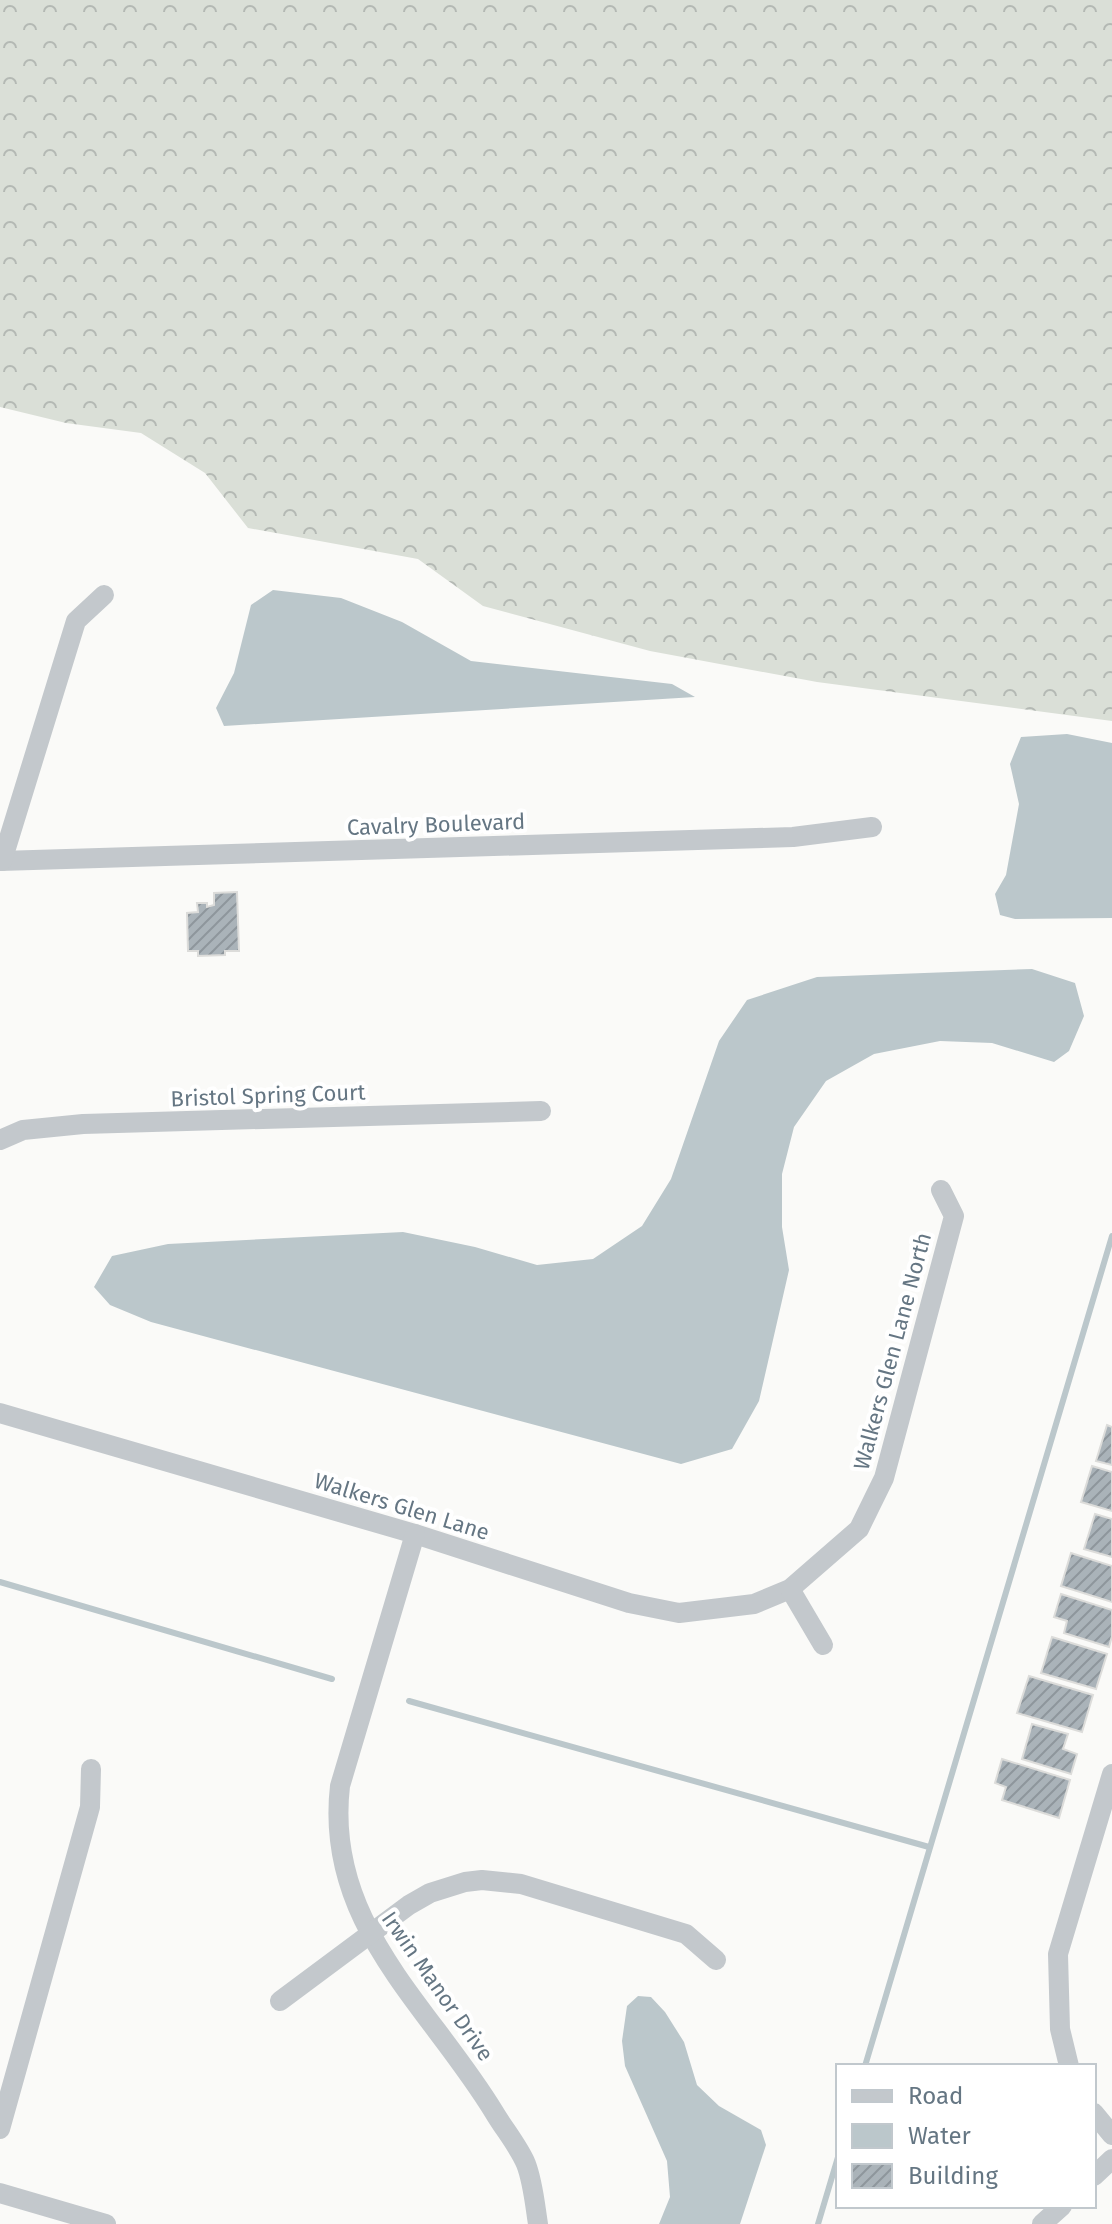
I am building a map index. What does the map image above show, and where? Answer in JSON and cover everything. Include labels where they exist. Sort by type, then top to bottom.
[{"type":"street","points":[[1,861],[76,621],[104,595]]},
{"type":"street","name":"Cavalry Boulevard","points":[[1,861],[793,837],[872,827]]},
{"type":"street","name":"Bristol Spring Court","points":[[0,1140],[23,1130],[83,1124],[541,1111]]},
{"type":"street","name":"Walkers Glen Lane North","points":[[790,1589],[859,1529],[884,1478],[954,1216],[941,1190]]},
{"type":"street","name":"Walkers Glen Lane","points":[[0,1413],[415,1534],[629,1603],[679,1613],[754,1604],[790,1589]]},
{"type":"street","name":"Irwin Manor Drive","points":[[415,1534],[340,1786],[343,1866],[369,1935],[469,2072],[526,2164],[538,2224]]},
{"type":"street","points":[[790,1589],[823,1645]]},
{"type":"street","points":[[0,2129],[90,1807],[91,1769]]},
{"type":"street","points":[[1069,2064],[1060,2029],[1058,1954],[1112,1774]]},
{"type":"street","points":[[280,2001],[430,1893],[465,1882],[521,1884],[686,1934],[716,1960]]},
{"type":"street","points":[[1096,2115],[1112,2135]]},
{"type":"street","points":[[1096,2174],[1112,2159]]},
{"type":"street","points":[[0,2193],[106,2224]]},
{"type":"street","points":[[1042,2224],[1060,2208]]},
{"type":"green space","points":[[0,0],[1112,0],[1112,721],[817,682],[650,651],[483,606],[418,559],[248,528],[205,473],[141,433],[66,423],[0,407]]},
{"type":"water","points":[[273,590],[341,598],[402,622],[471,661],[672,684],[695,697],[224,726],[216,708],[234,673],[251,605]]},
{"type":"water","points":[[1067,734],[1112,743],[1112,918],[1015,919],[1000,915],[995,894],[1006,875],[1019,804],[1010,764],[1021,737]]},
{"type":"water","points":[[1032,969],[1075,983],[1084,1016],[1069,1051],[1054,1062],[992,1043],[940,1041],[874,1054],[826,1081],[794,1127],[782,1174],[782,1227],[789,1270],[759,1401],[732,1449],[681,1464],[151,1322],[110,1305],[94,1287],[112,1256],[168,1244],[403,1232],[475,1247],[537,1265],[593,1259],[642,1226],[671,1179],[719,1041],[747,1000],[817,977]]},
{"type":"water","points":[[638,1996],[651,1997],[665,2012],[684,2042],[697,2085],[719,2106],[761,2130],[766,2145],[740,2224],[659,2224],[670,2197],[667,2161],[625,2066],[622,2041],[627,2006]]},
{"type":"building","points":[[237,892],[239,951],[198,956],[198,951],[188,951],[187,913],[198,912],[197,903],[207,903],[207,907],[214,905],[214,893]]},
{"type":"building","points":[[1107,1425],[1112,1427],[1112,1465],[1096,1461]]},
{"type":"building","points":[[1092,1466],[1112,1472],[1112,1511],[1081,1502]]},
{"type":"building","points":[[1095,1514],[1112,1519],[1112,1557],[1084,1549]]},
{"type":"building","points":[[1071,1553],[1112,1566],[1112,1602],[1061,1586]]},
{"type":"building","points":[[1061,1594],[1112,1610],[1109,1647],[1064,1633],[1067,1621],[1054,1617]]},
{"type":"building","points":[[1052,1637],[1107,1654],[1096,1689],[1041,1673]]},
{"type":"building","points":[[1029,1676],[1093,1695],[1082,1732],[1017,1713]]},
{"type":"building","points":[[1032,1724],[1068,1734],[1063,1749],[1077,1754],[1071,1774],[1022,1759]]},
{"type":"building","points":[[1002,1759],[1070,1780],[1059,1818],[1002,1800],[1006,1787],[995,1783]]},
{"type":"waterway","points":[[866,2064],[1112,1236]]},
{"type":"waterway","points":[[0,1582],[332,1679]]},
{"type":"waterway","points":[[409,1701],[929,1847]]},
{"type":"waterway","points":[[818,2224],[836,2164]]}]
